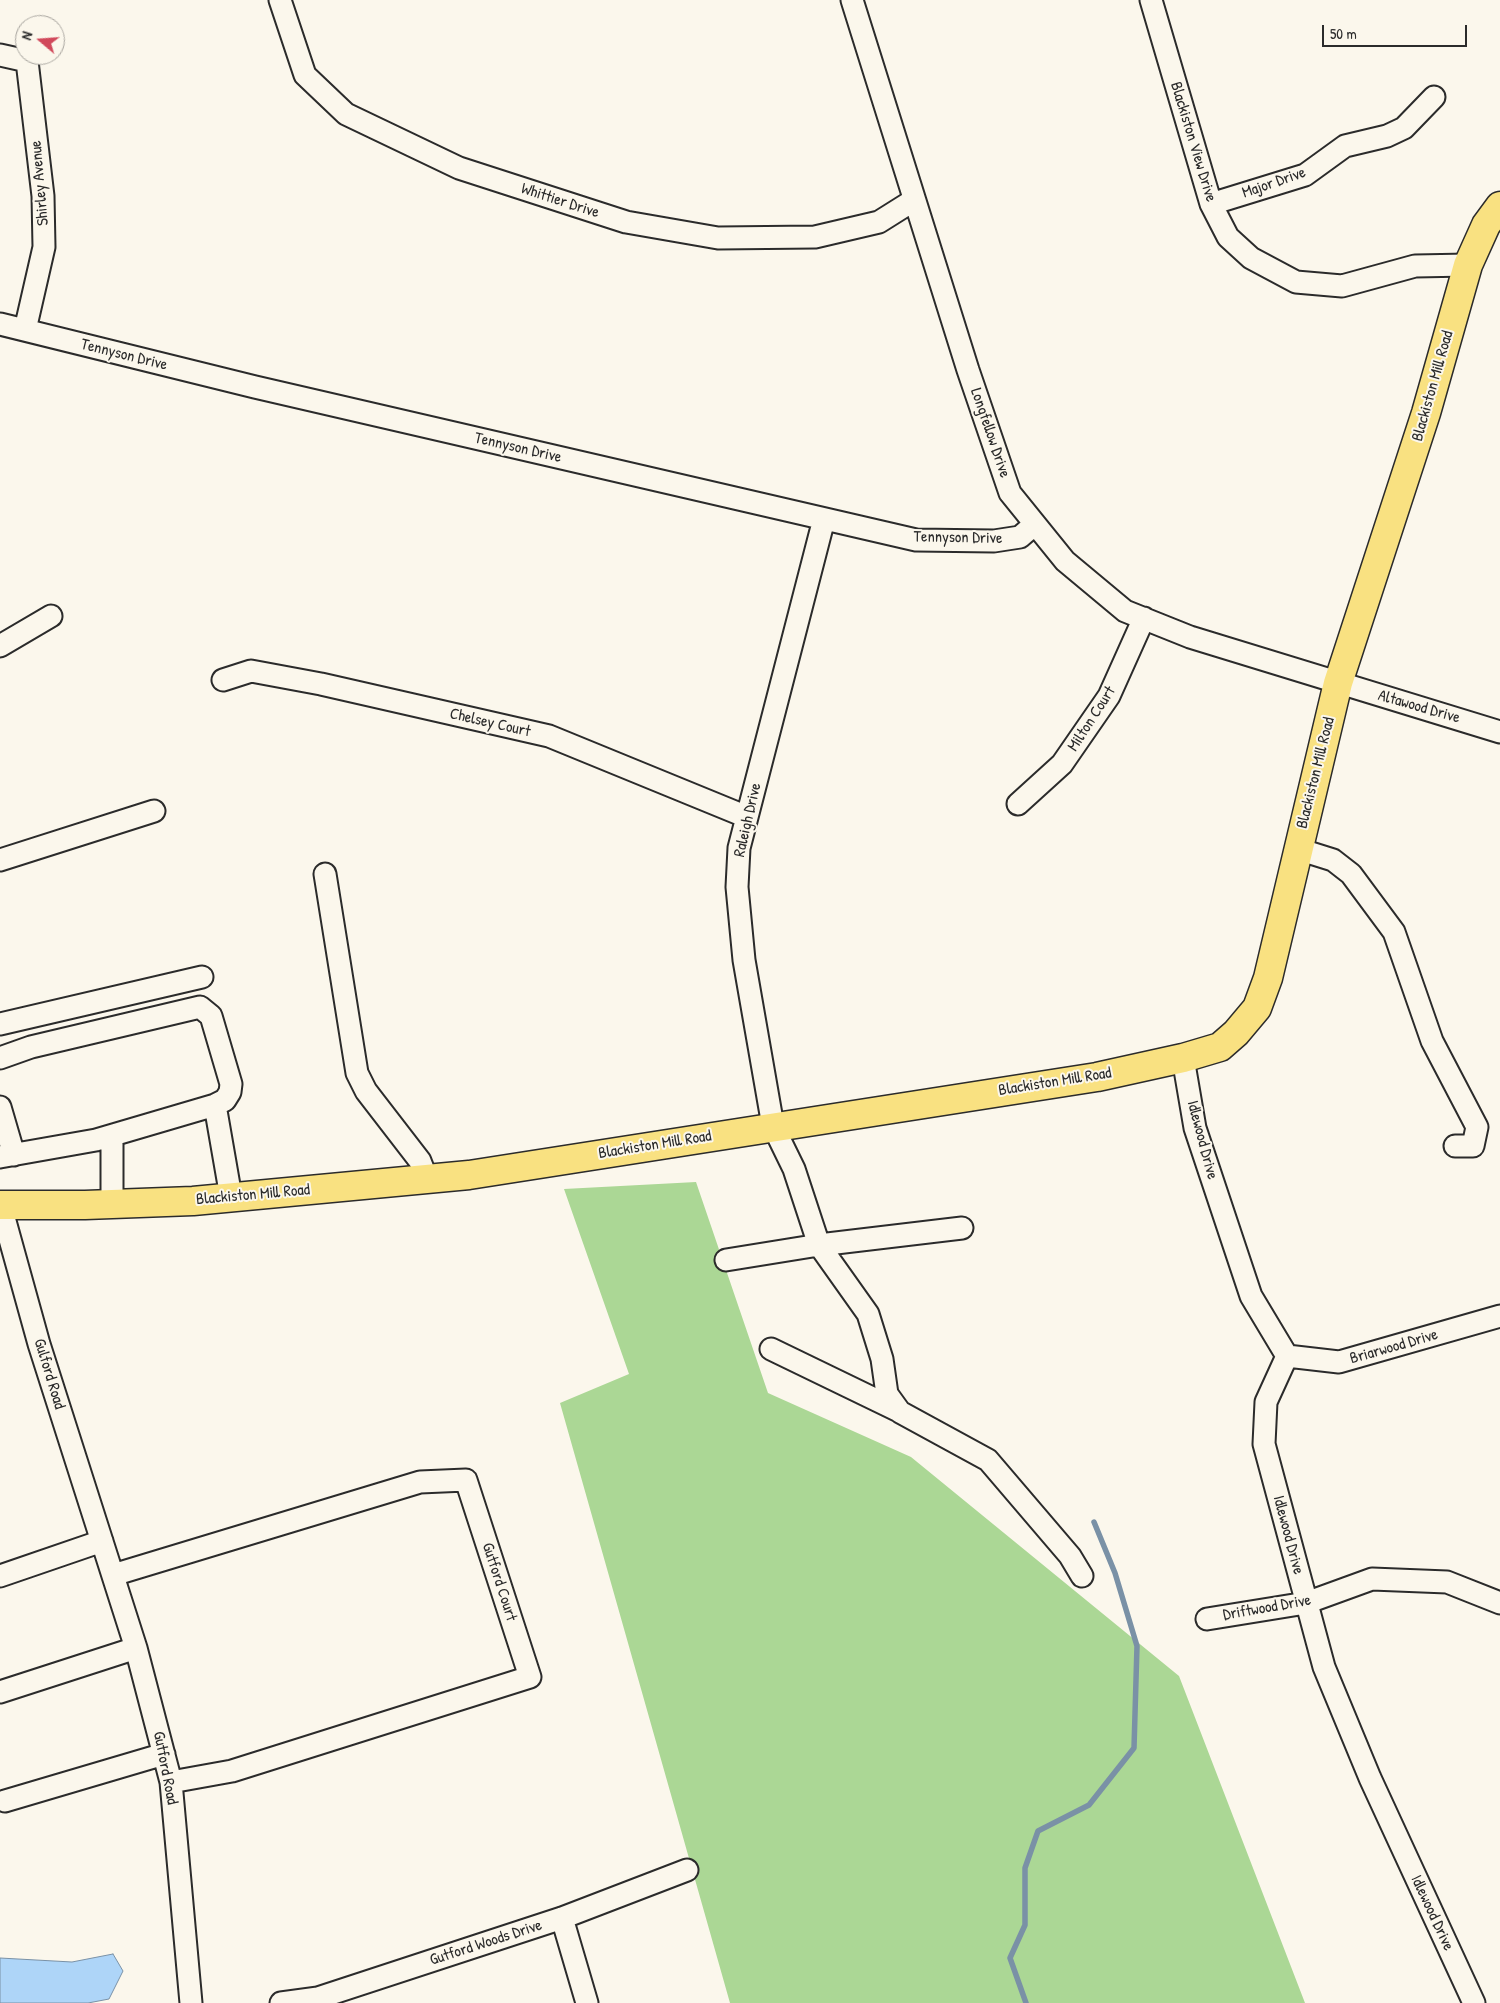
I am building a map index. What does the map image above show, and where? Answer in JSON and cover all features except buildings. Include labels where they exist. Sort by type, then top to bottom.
[{"type":"main road","name":"Blackiston Mill Road","points":[[0,1204],[112,1204],[230,1197],[478,1174],[773,1126],[1097,1077],[1183,1058],[1220,1047],[1236,1034],[1256,1008],[1268,978],[1338,684],[1426,413],[1468,265],[1486,225],[1500,206]]},
{"type":"street","name":"Whittier Drive","points":[[280,0],[305,75],[346,114],[459,168],[626,222],[718,238],[815,237],[879,222],[914,200]]},
{"type":"street","name":"Longfellow Drive","points":[[852,0],[968,370],[1010,493],[1065,561],[1125,611],[1190,637],[1338,684]]},
{"type":"street","name":"Blackiston View Drive","points":[[1152,0],[1211,204],[1228,237],[1251,258],[1296,282],[1342,286],[1415,266],[1468,265]]},
{"type":"street","name":"Shirley Avenue","points":[[0,55],[27,62],[43,196],[44,247],[24,330]]},
{"type":"street","name":"Major Drive","points":[[1211,204],[1305,175],[1345,146],[1387,136],[1404,128],[1434,97]]},
{"type":"street","name":"Tennyson Drive","points":[[0,324],[255,387],[916,540],[994,541],[1020,537],[1035,524]]},
{"type":"street","name":"Raleigh Drive","points":[[824,519],[739,848],[737,887],[744,960],[773,1126],[794,1168],[819,1245],[868,1314],[882,1359],[887,1394],[900,1412]]},
{"type":"street","points":[[0,646],[51,616]]},
{"type":"street","name":"Milton Court","points":[[1018,804],[1062,764],[1109,696],[1144,618]]},
{"type":"street","name":"Chelsey Court","points":[[223,680],[251,671],[321,684],[549,736],[747,817]]},
{"type":"street","name":"Altawood Drive","points":[[1338,684],[1500,732]]},
{"type":"street","points":[[0,860],[154,811]]},
{"type":"street","points":[[1298,849],[1333,860],[1351,874],[1394,932],[1432,1041],[1477,1127],[1472,1146],[1455,1146]]},
{"type":"street","points":[[325,874],[357,1073],[366,1091],[420,1161],[427,1179]]},
{"type":"street","points":[[0,1024],[202,977]]},
{"type":"street","points":[[0,1058],[31,1047],[200,1007],[211,1016],[232,1084],[225,1100],[215,1105],[112,1136],[7,1156],[0,1108]]},
{"type":"street","name":"Idlewood Drive","points":[[1183,1058],[1195,1128],[1251,1296],[1286,1356],[1266,1402],[1264,1444],[1324,1667],[1370,1778],[1474,2003]]},
{"type":"street","points":[[215,1105],[230,1197]]},
{"type":"street","points":[[112,1136],[112,1204]]},
{"type":"street","name":"Gulford Road","points":[[0,1204],[39,1344],[102,1541]]},
{"type":"street","points":[[726,1260],[819,1245],[962,1228]]},
{"type":"street","name":"Briarwood Drive","points":[[1286,1356],[1339,1362],[1500,1316]]},
{"type":"street","points":[[771,1349],[900,1412],[988,1460],[1070,1556],[1082,1576]]},
{"type":"street","name":"Gutford Court","points":[[113,1575],[420,1482],[466,1480],[530,1677],[232,1771],[171,1782]]},
{"type":"street","points":[[0,1576],[102,1541]]},
{"type":"street","name":"Gutford Road","points":[[102,1541],[136,1648],[171,1782],[191,2003]]},
{"type":"street","name":"Driftwood Drive","points":[[1207,1619],[1306,1603],[1372,1579],[1447,1582],[1500,1603]]},
{"type":"street","points":[[0,1692],[136,1648]]},
{"type":"street","points":[[5,1801],[164,1754]]},
{"type":"street","name":"Gutford Woods Drive","points":[[281,2003],[318,2001],[562,1918],[687,1870]]},
{"type":"street","points":[[562,1918],[586,2003]]},
{"type":"green space","points":[[696,1182],[768,1393],[911,1457],[1179,1676],[1305,2003],[730,2003],[560,1403],[629,1374],[564,1189]]},
{"type":"water","points":[[113,1954],[123,1971],[109,1999],[88,2003],[0,2003],[0,1958],[72,1962]]},
{"type":"waterway","points":[[1026,2003],[1010,1958],[1025,1925],[1025,1868],[1038,1831],[1089,1805],[1134,1748],[1137,1646],[1115,1573],[1094,1522]]}]
